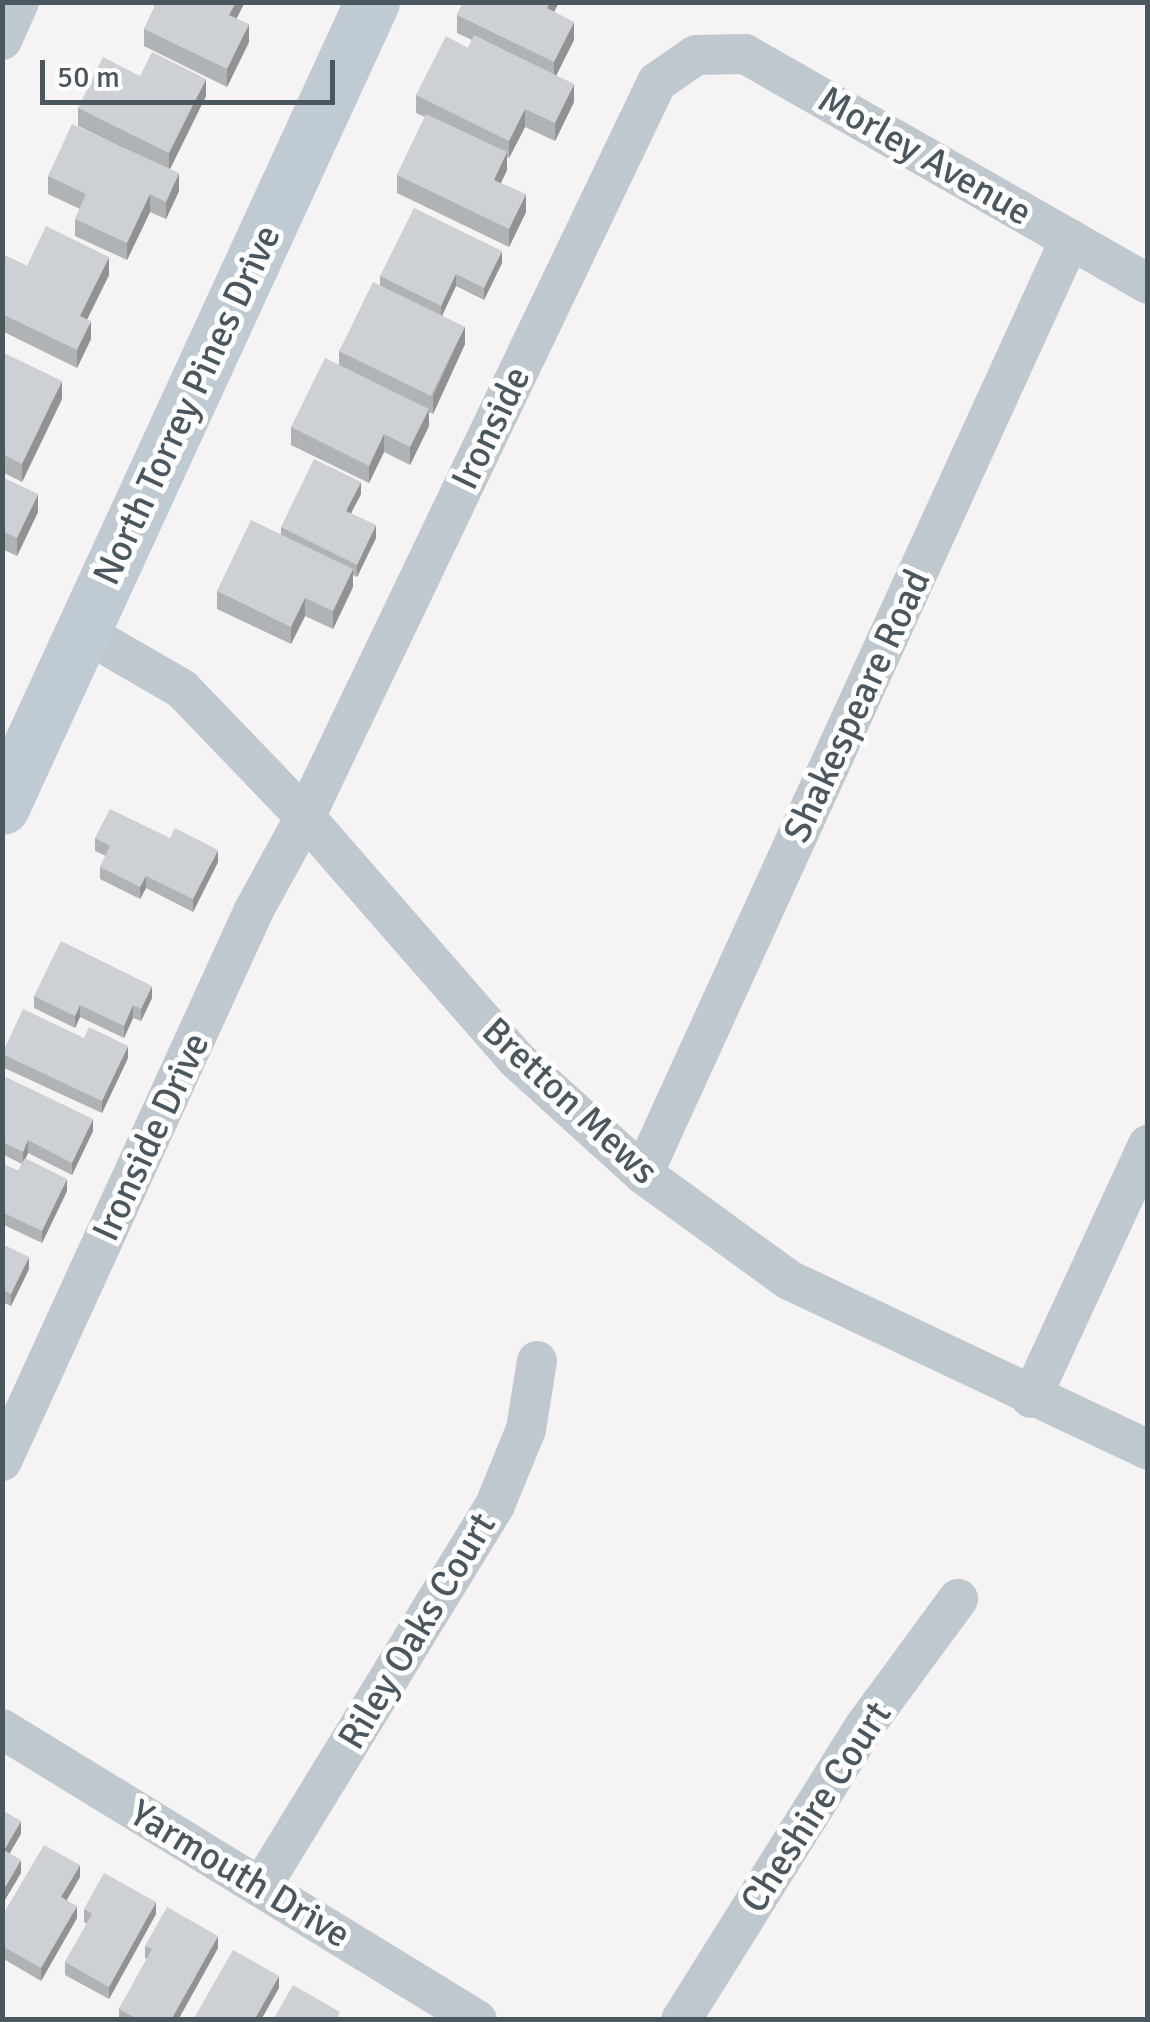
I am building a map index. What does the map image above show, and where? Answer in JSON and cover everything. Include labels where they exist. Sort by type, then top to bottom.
[{"type":"main road","name":"North Torrey Pines Drive","points":[[2,807],[372,2]]},
{"type":"street","points":[[2,40],[20,2]]},
{"type":"street","name":"Morley Avenue","points":[[696,55],[745,54],[1148,284]]},
{"type":"street","name":"Ironside","points":[[305,817],[657,82],[696,55]]},
{"type":"street","name":"Shakespeare Road","points":[[643,1174],[1070,238]]},
{"type":"street","name":"Bretton Mews","points":[[82,631],[182,689],[305,817],[517,1060],[643,1174],[789,1280],[1031,1398],[1148,1450]]},
{"type":"street","name":"Ironside Drive","points":[[2,1461],[254,910],[305,817]]},
{"type":"street","points":[[1031,1398],[1148,1145]]},
{"type":"street","name":"Riley Oaks Court","points":[[261,1887],[495,1505],[526,1430],[537,1361]]},
{"type":"street","name":"Cheshire Court","points":[[681,2020],[864,1726],[958,1599]]},
{"type":"street","name":"Yarmouth Drive","points":[[2,1729],[477,2020]]},
{"type":"building","points":[[157,2],[236,2],[229,15],[249,24],[227,69],[144,29]]},
{"type":"building","points":[[463,2],[550,2],[547,8],[574,22],[554,62],[457,15]]},
{"type":"building","points":[[474,35],[574,84],[555,123],[525,109],[509,141],[416,95],[446,36],[468,48]]},
{"type":"building","points":[[152,52],[206,79],[169,153],[78,108],[103,57],[140,76]]},
{"type":"building","points":[[426,114],[507,152],[494,180],[526,194],[509,229],[397,175]]},
{"type":"building","points":[[72,124],[179,173],[166,202],[150,194],[127,243],[75,219],[86,194],[48,176]]},
{"type":"building","points":[[414,208],[502,251],[484,288],[456,274],[441,306],[380,276]]},
{"type":"building","points":[[46,226],[109,257],[80,316],[91,321],[77,350],[2,314],[2,254],[27,266]]},
{"type":"building","points":[[373,282],[465,327],[431,396],[339,351]]},
{"type":"building","points":[[2,352],[62,381],[22,464],[2,454]]},
{"type":"building","points":[[325,358],[429,409],[410,447],[384,434],[369,466],[291,427]]},
{"type":"building","points":[[314,459],[361,482],[346,511],[376,525],[357,565],[281,527]]},
{"type":"building","points":[[2,477],[38,494],[17,538],[2,531]]},
{"type":"building","points":[[251,520],[353,569],[333,611],[305,598],[291,627],[217,591]]},
{"type":"building","points":[[110,809],[170,838],[175,828],[218,850],[193,899],[146,876],[140,887],[100,867],[110,846],[95,838]]},
{"type":"building","points":[[61,941],[152,986],[141,1009],[133,1005],[124,1026],[80,1005],[75,1016],[34,996]]},
{"type":"building","points":[[23,1009],[84,1038],[89,1027],[128,1046],[102,1101],[2,1054]]},
{"type":"building","points":[[6,1077],[93,1119],[72,1163],[28,1140],[23,1152],[2,1142],[2,1086]]},
{"type":"building","points":[[25,1158],[67,1179],[42,1231],[2,1212],[2,1163],[18,1171]]},
{"type":"building","points":[[2,1244],[29,1257],[11,1294],[2,1290]]},
{"type":"building","points":[[2,1810],[21,1821],[4,1850],[21,1860],[2,1892]]},
{"type":"building","points":[[44,1845],[80,1865],[61,1897],[77,1906],[41,1968],[2,1946],[2,1916]]},
{"type":"building","points":[[104,1873],[156,1902],[109,1987],[65,1962],[92,1914],[84,1909]]},
{"type":"building","points":[[167,1907],[218,1936],[171,2020],[139,2020],[119,2009],[152,1949],[145,1946]]},
{"type":"building","points":[[233,1950],[279,1976],[254,2020],[193,2020]]},
{"type":"building","points":[[293,1985],[340,2012],[336,2020],[273,2020]]}]
